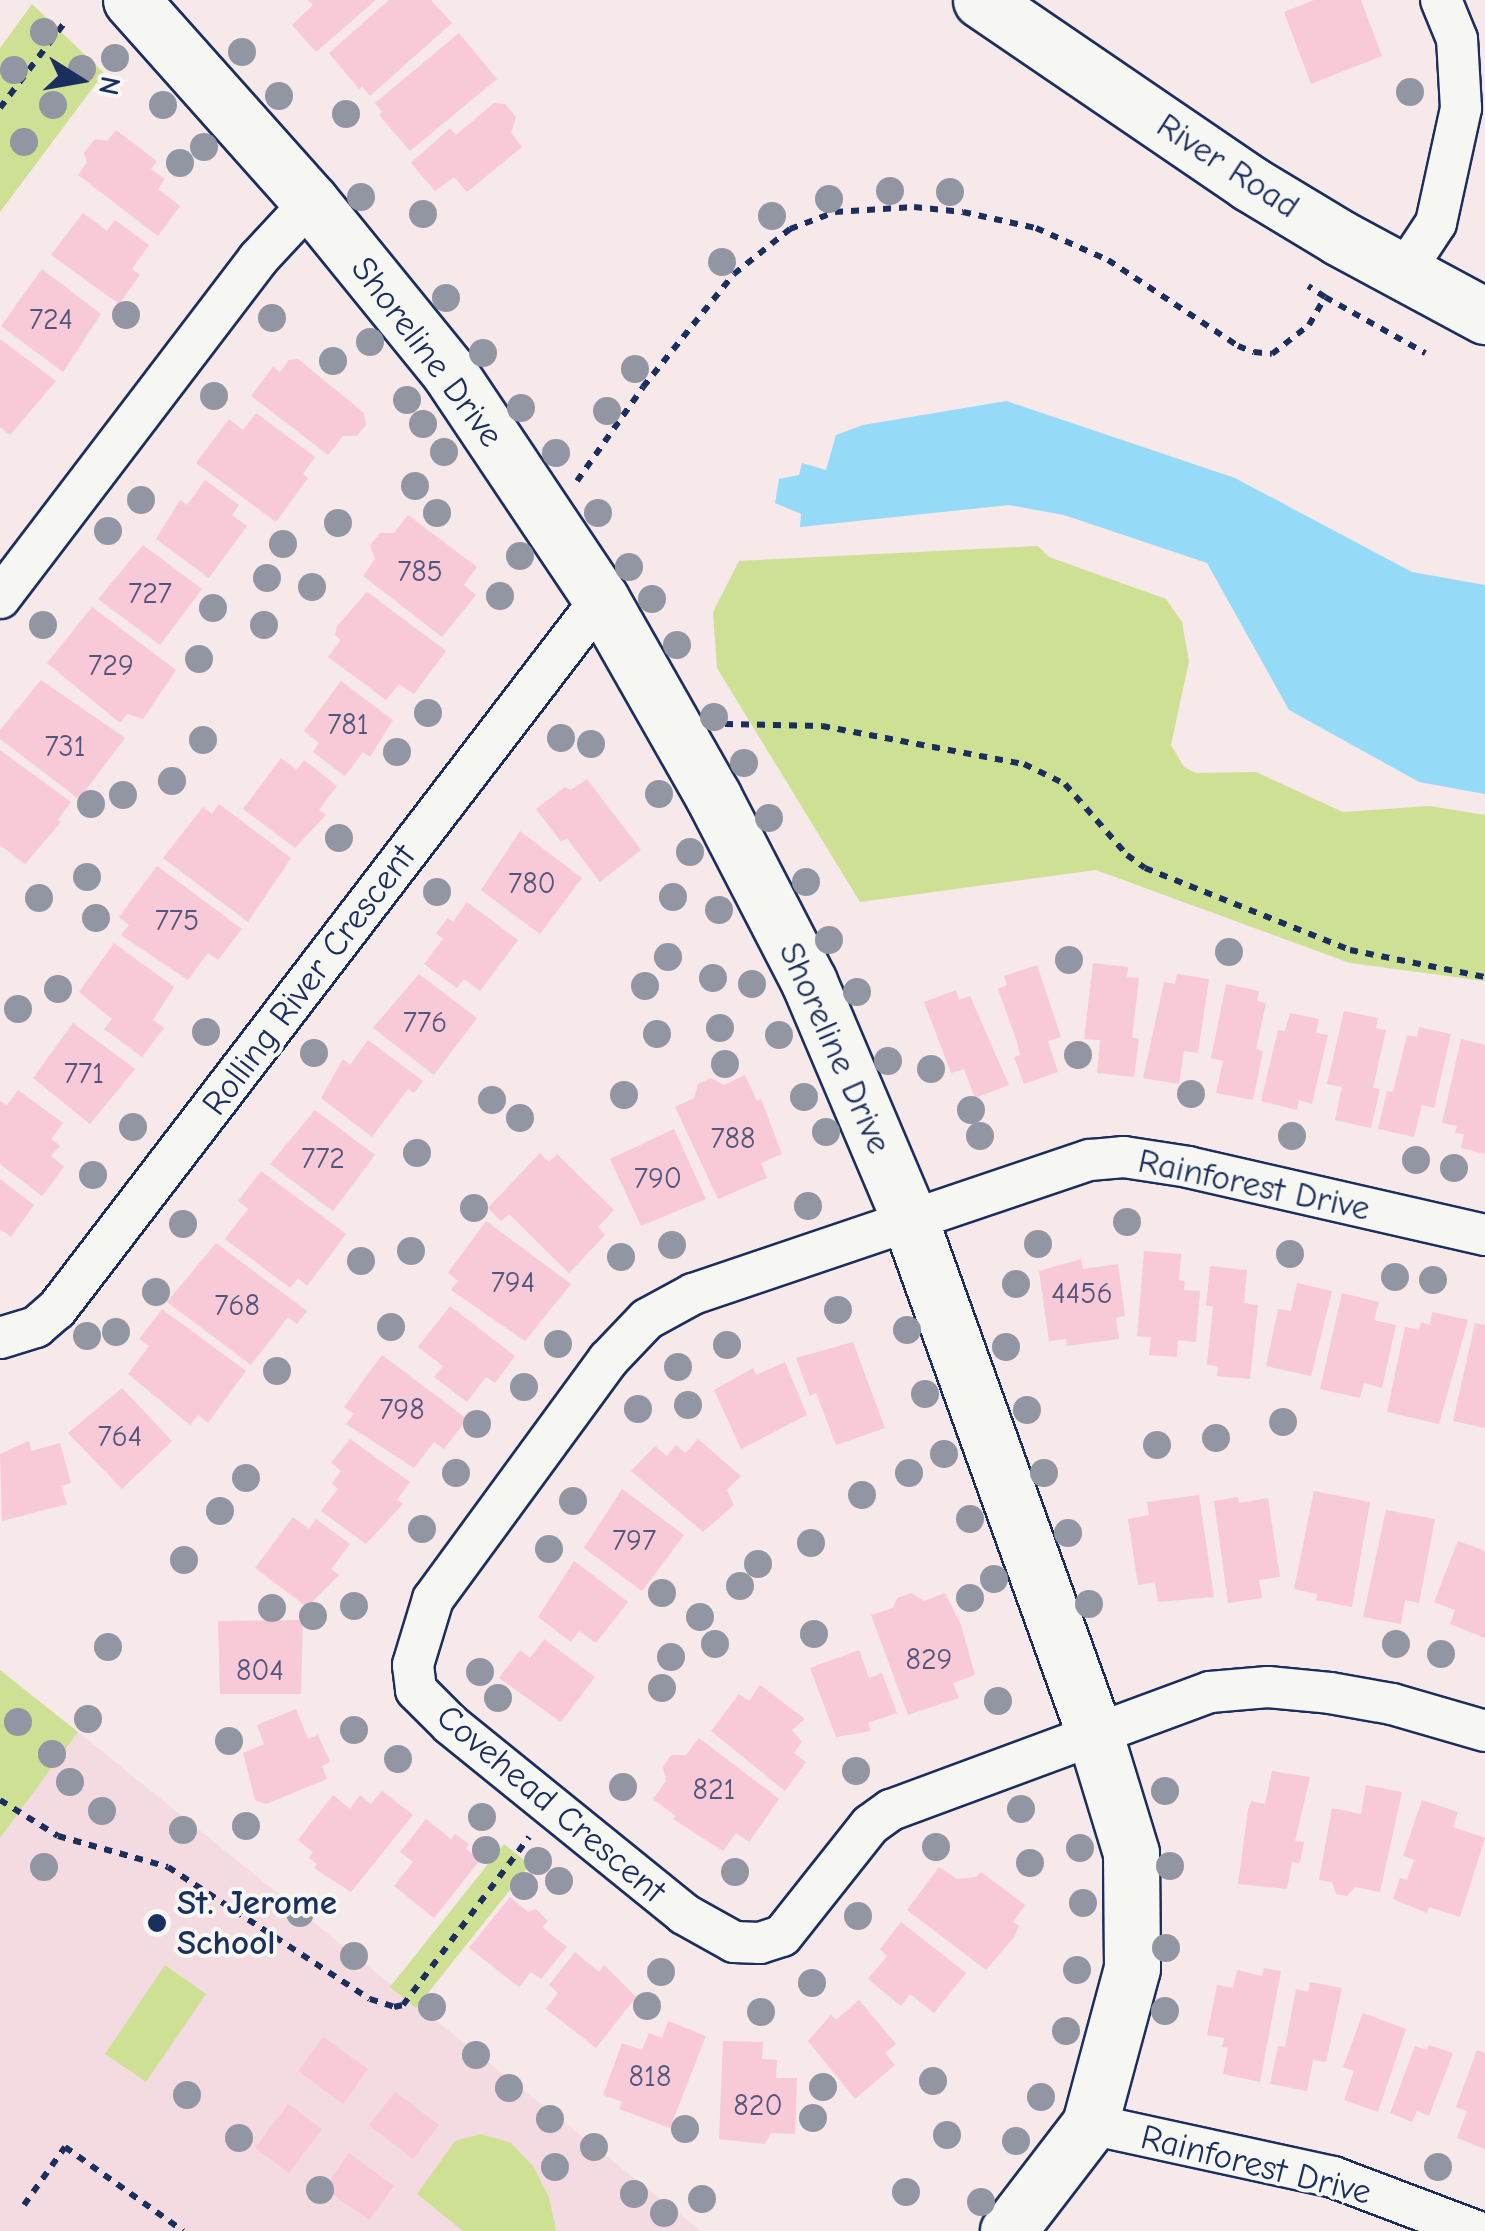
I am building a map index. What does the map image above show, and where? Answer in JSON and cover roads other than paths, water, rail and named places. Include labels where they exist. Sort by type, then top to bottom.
[{"type":"street","name":"Shoreline Drive","points":[[131,0],[311,202],[449,372],[601,599],[713,796],[809,982],[910,1220],[1095,1735],[1132,1852],[1132,1968],[1090,2124],[1008,2231]]},
{"type":"street","name":"River Road","points":[[981,0],[1249,183],[1485,316]]},
{"type":"street","points":[[1403,273],[1436,222],[1460,108],[1457,39],[1442,0]]},
{"type":"street","points":[[0,598],[258,258],[311,202]]},
{"type":"street","name":"Rolling River Crescent","points":[[0,1338],[36,1327],[57,1309],[601,599]]},
{"type":"street","name":"Rainforest Drive","points":[[910,1220],[1089,1160],[1124,1157],[1189,1167],[1485,1235]]},
{"type":"street","name":"Covehead Crescent","points":[[910,1220],[693,1294],[647,1319],[608,1360],[433,1599],[413,1664],[416,1690],[700,1925],[734,1942],[760,1942],[782,1936],[880,1816],[909,1800],[1210,1692],[1268,1687],[1392,1704],[1485,1731]]},
{"type":"street","name":"Rainforest Drive","points":[[1090,2124],[1333,2177],[1476,2231]]},
{"type":"water","points":[[1006,401],[1235,478],[1412,572],[1485,585],[1485,794],[1419,782],[1289,710],[1207,563],[1064,515],[1009,505],[800,527],[801,514],[775,503],[779,479],[799,475],[802,463],[826,470],[836,435],[863,425]]},
{"type":"place","name":"St. Jerome School","points":[[157,1923]]}]
